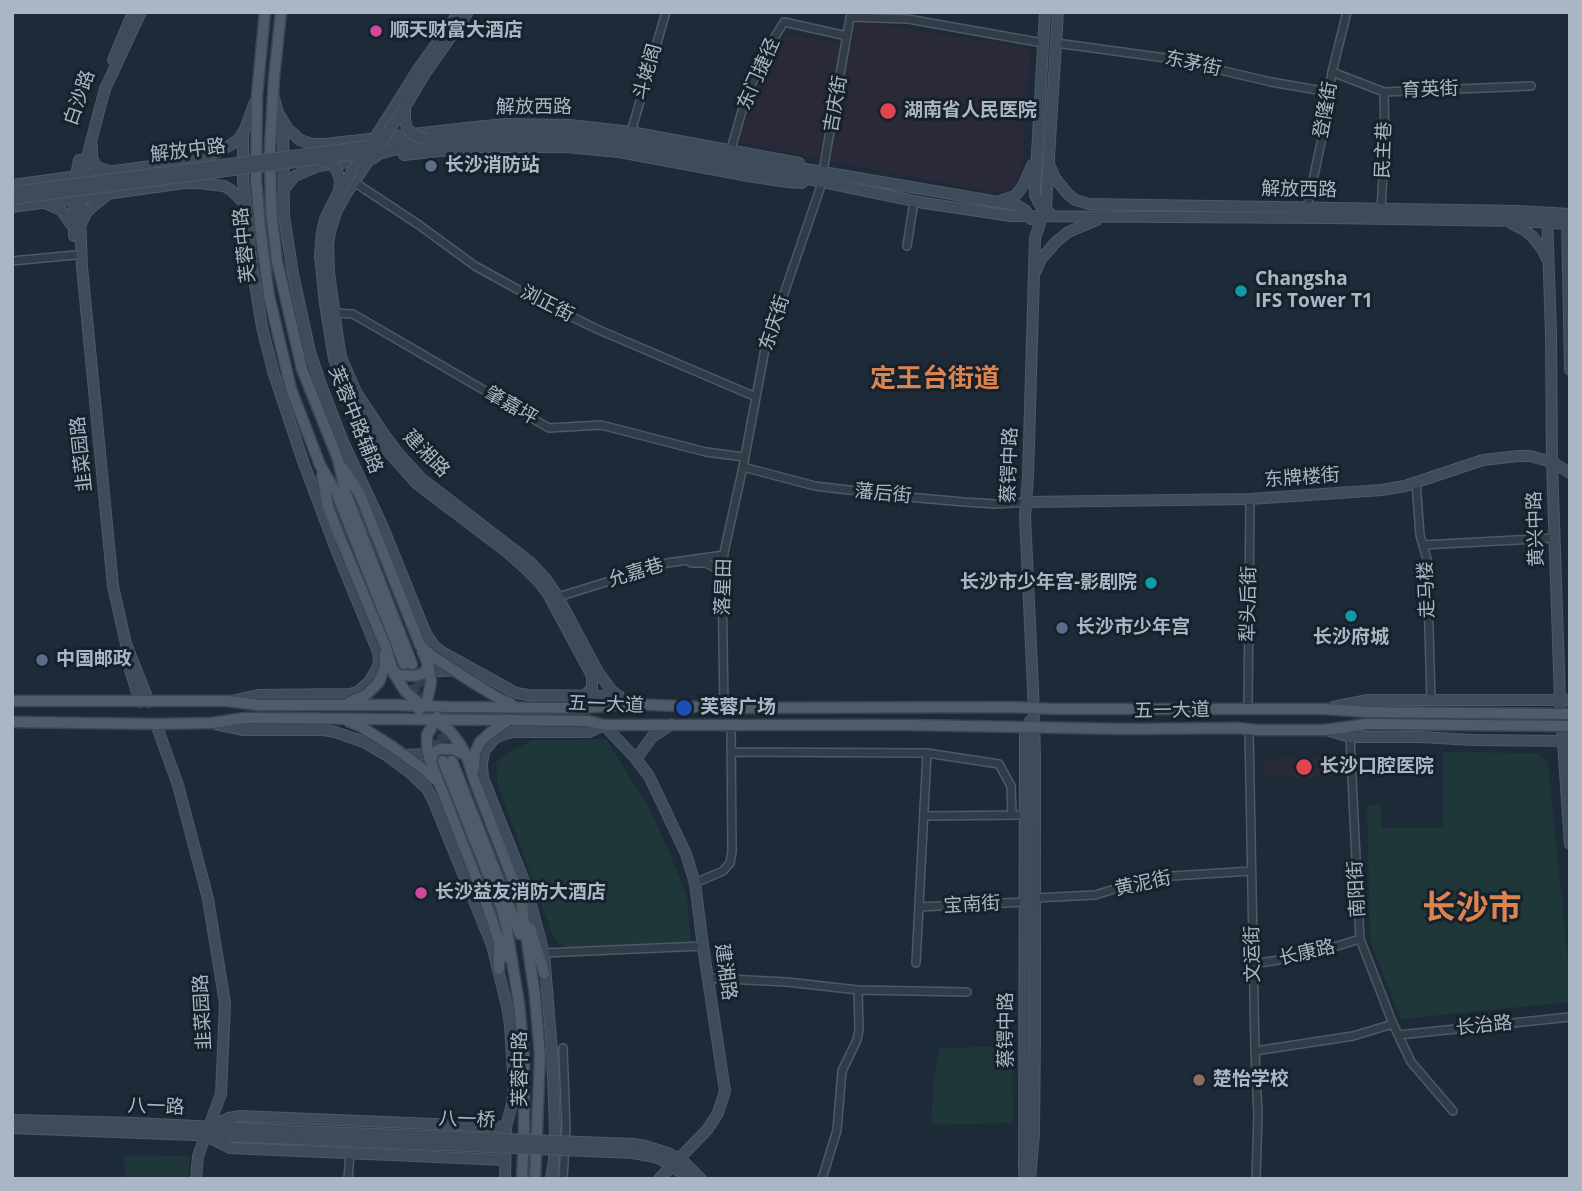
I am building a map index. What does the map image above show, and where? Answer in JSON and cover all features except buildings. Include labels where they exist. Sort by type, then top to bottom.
[{"type":"main road","name":"白沙路","points":[[77,198],[80,157],[101,86],[133,12]]},
{"type":"main road","name":"白沙路","points":[[79,176],[105,89],[141,12]]},
{"type":"main road","name":"芙蓉中路","points":[[265,12],[257,95],[256,179],[265,276],[287,375],[320,465],[337,542],[386,648],[393,670],[418,707],[437,717],[456,737],[467,756]]},
{"type":"main road","name":"芙蓉中路","points":[[281,12],[270,184],[277,261],[299,358],[338,459],[345,491],[408,664],[337,494],[320,465]]},
{"type":"main road","points":[[368,149],[419,68],[459,12]]},
{"type":"main road","points":[[368,149],[405,107],[468,12]]},
{"type":"main road","points":[[1044,213],[1035,195],[1045,12]]},
{"type":"main road","name":"蔡锷中路","points":[[1024,1179],[1030,900],[1025,815],[1033,680],[1025,530],[1035,238],[1044,213],[1058,12]]},
{"type":"main road","points":[[274,91],[278,113],[283,122]]},
{"type":"main road","name":"解放中路","points":[[12,185],[212,155],[239,139],[257,95]]},
{"type":"main road","points":[[405,107],[407,128],[415,136],[427,139]]},
{"type":"main road","name":"解放西路","points":[[283,122],[300,140],[317,144],[507,124],[570,125],[731,149],[794,161],[823,171]]},
{"type":"main road","name":"芙蓉中路辅路","points":[[283,122],[284,216],[310,352],[338,431],[426,634],[435,647],[522,695],[581,702],[619,696]]},
{"type":"main road","points":[[227,701],[258,695],[343,695],[357,692],[369,682],[379,663],[378,652],[337,542],[304,464],[273,372],[256,290],[245,205],[243,132]]},
{"type":"main road","name":"解放西路","points":[[368,149],[427,139],[508,132],[569,132],[630,139],[756,165],[822,183],[999,215],[1029,216],[1044,213],[1057,217],[1189,216],[1501,221],[1548,218]]},
{"type":"main road","points":[[92,136],[95,164],[110,172]]},
{"type":"main road","name":"解放西路","points":[[368,149],[393,150],[508,139],[569,140],[629,146],[756,165],[823,171],[999,202],[1021,207],[1029,216]]},
{"type":"main road","name":"解放西路","points":[[272,219],[283,192],[295,176],[318,166],[447,150],[508,146],[593,149],[765,179],[822,183]]},
{"type":"main road","name":"解放中路","points":[[12,200],[313,160],[368,149]]},
{"type":"main road","name":"解放中路","points":[[12,192],[368,149]]},
{"type":"main road","name":"建湘路","points":[[368,149],[363,169],[336,212],[330,232],[328,256],[341,357],[368,411],[398,453],[422,479],[530,562],[545,578],[592,676],[592,688],[581,702]]},
{"type":"main road","name":"建湘路","points":[[368,149],[339,191],[325,219],[320,244],[334,359],[349,395],[378,440],[417,484],[525,568],[556,600],[598,672],[612,691],[632,704]]},
{"type":"main road","points":[[363,169],[374,157],[393,150]]},
{"type":"main road","points":[[999,202],[1010,199],[1019,191],[1037,155]]},
{"type":"main road","points":[[52,180],[67,174],[80,157]]},
{"type":"main road","points":[[313,160],[335,166],[340,180],[339,191]]},
{"type":"main road","name":"解放西路","points":[[1048,162],[1062,188],[1075,200],[1089,204],[1381,209],[1569,219]]},
{"type":"main road","name":"解放中路","points":[[12,207],[185,183],[211,184],[231,190],[260,227]]},
{"type":"main road","points":[[39,203],[61,210],[77,229],[86,213],[111,193]]},
{"type":"main road","name":"韭菜园路","points":[[77,198],[75,255],[107,576],[117,629],[144,702]]},
{"type":"main road","points":[[1029,216],[1035,238]]},
{"type":"main road","points":[[1034,275],[1041,259],[1056,242],[1077,228],[1105,217]]},
{"type":"main road","name":"黄兴中路","points":[[1548,218],[1554,538],[1565,700],[1570,844]]},
{"type":"main road","points":[[1569,219],[1570,370]]},
{"type":"main road","points":[[1501,221],[1517,226],[1532,236],[1543,250],[1549,265]]},
{"type":"main road","name":"韭菜园路","points":[[77,229],[113,586],[144,702]]},
{"type":"main road","name":"东牌楼街","points":[[1027,502],[1250,499],[1382,490],[1494,458],[1531,456],[1552,462],[1570,473]]},
{"type":"main road","name":"芙蓉中路","points":[[338,459],[378,527],[428,666]]},
{"type":"main road","points":[[420,645],[432,656],[494,696],[525,708]]},
{"type":"main road","points":[[342,705],[360,698],[374,688],[383,674],[386,648]]},
{"type":"main road","points":[[393,670],[398,675],[416,676],[424,673],[428,666]]},
{"type":"main road","points":[[400,719],[418,707],[430,690],[428,666]]},
{"type":"main road","points":[[374,675],[472,669]]},
{"type":"main road","points":[[1033,680],[1043,703],[1055,709]]},
{"type":"main road","points":[[497,683],[500,735]]},
{"type":"main road","points":[[357,692],[359,741]]},
{"type":"main road","name":"五一大道","points":[[1325,709],[1368,700],[1565,700]]},
{"type":"main road","name":"五一大道","points":[[12,701],[227,701],[257,705],[525,708],[581,702],[724,708],[894,706],[1032,720],[1055,728],[1325,730],[1367,724],[1570,726]]},
{"type":"main road","points":[[450,707],[437,717],[429,730],[426,741],[430,762],[511,966]]},
{"type":"main road","name":"五一大道","points":[[12,722],[156,724],[211,723],[244,718],[437,717],[463,720],[589,721],[604,724],[1002,727],[1032,720],[1055,709],[1248,708],[1368,712],[1570,713]]},
{"type":"main road","points":[[341,719],[360,726],[393,747],[426,771],[442,789]]},
{"type":"main road","points":[[476,785],[474,760],[477,747],[491,732],[510,720]]},
{"type":"main road","points":[[211,723],[244,730],[335,732],[386,755],[427,789],[492,945],[499,969],[510,1025],[514,1088],[506,1127],[505,1179]]},
{"type":"main road","name":"韭菜园路","points":[[156,724],[178,785],[208,899],[225,1003],[221,1094],[198,1156],[196,1179]]},
{"type":"main road","points":[[551,1179],[555,1130],[552,1038],[544,953],[526,886],[483,778],[483,753],[500,735],[513,732],[589,732],[604,724]]},
{"type":"main road","name":"建湘路","points":[[604,724],[649,776],[686,854],[695,883],[725,1090],[718,1113],[707,1130],[659,1179]]},
{"type":"main road","points":[[636,760],[647,741],[673,724]]},
{"type":"main road","points":[[1002,727],[1019,736],[1030,754],[1040,738],[1055,728]]},
{"type":"main road","name":"五一大道","points":[[1325,730],[1350,737],[1566,741]]},
{"type":"main road","points":[[430,762],[433,753],[440,749],[454,749],[467,756],[521,900],[544,973]]},
{"type":"main road","points":[[386,755],[483,753]]},
{"type":"main road","name":"蔡锷中路","points":[[1030,754],[1034,1117],[1030,1179]]},
{"type":"main road","points":[[511,966],[502,909],[448,761],[506,894],[529,959]]},
{"type":"main road","points":[[521,900],[529,959]]},
{"type":"main road","points":[[499,941],[499,969]]},
{"type":"main road","name":"芙蓉中路","points":[[529,959],[539,1026],[540,1055],[535,1179]]},
{"type":"main road","name":"芙蓉中路","points":[[511,966],[524,1055],[522,1179]]},
{"type":"main road","points":[[505,1160],[230,1148],[207,1131],[229,1118],[240,1116],[506,1127]]},
{"type":"main road","name":"八一路","points":[[12,1120],[299,1135]]},
{"type":"main road","name":"八一路","points":[[12,1128],[207,1131]]},
{"type":"main road","name":"八一桥","points":[[299,1135],[633,1149],[675,1162]]},
{"type":"main road","points":[[675,1162],[690,1179]]},
{"type":"main road","points":[[675,1162],[691,1168],[701,1179]]},
{"type":"street","name":"斗姥阁","points":[[631,132],[666,12]]},
{"type":"street","name":"登隆街","points":[[1307,208],[1332,72],[1347,12]]},
{"type":"street","points":[[850,15],[908,19],[1043,43]]},
{"type":"street","name":"吉庆街","points":[[823,171],[850,15]]},
{"type":"street","name":"东门捷径","points":[[731,149],[747,94],[766,50],[784,22],[847,36]]},
{"type":"street","name":"东茅街","points":[[1056,43],[1173,59],[1270,82],[1329,92]]},
{"type":"street","name":"育英街","points":[[1332,72],[1384,92],[1531,86]]},
{"type":"street","name":"民主巷","points":[[1381,209],[1385,154],[1384,92]]},
{"type":"street","name":"浏正街","points":[[354,182],[475,266],[535,299],[599,330],[756,397]]},
{"type":"street","name":"东庆街","points":[[743,467],[765,349],[822,183]]},
{"type":"street","points":[[907,246],[914,201]]},
{"type":"street","points":[[12,261],[75,255]]},
{"type":"street","name":"肇嘉坪","points":[[334,313],[353,314],[549,429],[601,425],[706,452],[744,457]]},
{"type":"street","name":"藩后街","points":[[743,467],[815,486],[964,502],[1027,502]]},
{"type":"street","name":"落星田","points":[[724,708],[722,572],[743,467]]},
{"type":"street","name":"走马楼","points":[[1416,482],[1420,535],[1427,559],[1431,700]]},
{"type":"street","name":"犁头后街","points":[[1248,708],[1250,499]]},
{"type":"street","points":[[1423,545],[1554,538]]},
{"type":"street","name":"允嘉巷","points":[[556,600],[667,563],[724,555]]},
{"type":"street","name":"允嘉巷","points":[[556,600],[687,563],[705,563],[722,572]]},
{"type":"street","points":[[695,883],[723,870],[730,863],[731,724]]},
{"type":"street","name":"文运街","points":[[1249,729],[1258,1114],[1255,1179]]},
{"type":"street","name":"南阳街","points":[[1350,737],[1360,939],[1411,1062],[1453,1111]]},
{"type":"street","points":[[731,752],[927,753],[999,764],[1011,786],[1012,815]]},
{"type":"street","points":[[916,963],[927,753]]},
{"type":"street","points":[[924,816],[1025,815]]},
{"type":"street","name":"黄泥街","points":[[1030,900],[1095,895],[1141,881],[1173,876],[1251,871]]},
{"type":"street","name":"宝南街","points":[[919,907],[1030,900]]},
{"type":"street","name":"长康路","points":[[1253,964],[1304,956],[1360,939]]},
{"type":"street","points":[[544,953],[703,946]]},
{"type":"street","points":[[708,978],[786,982],[858,990],[967,992]]},
{"type":"street","points":[[821,1179],[837,1130],[842,1071],[859,1030],[858,990]]},
{"type":"street","name":"长治路","points":[[1399,1035],[1570,1017]]},
{"type":"street","points":[[1255,1051],[1353,1036],[1393,1024]]},
{"type":"street","points":[[563,1048],[566,1128],[563,1179]]},
{"type":"street","points":[[348,1179],[351,1153]]},
{"type":"shaded area","name":"湖南省人民医院","points":[[859,21],[1031,48],[1022,173],[1016,185],[1004,191],[991,192],[739,142],[760,79],[776,45],[787,35],[853,42],[855,24]]},
{"type":"shaded area","name":"长沙口腔医院","points":[[1344,757],[1344,777],[1264,777],[1263,758]]},
{"type":"green space","points":[[606,739],[648,806],[669,851],[687,897],[691,945],[568,948],[553,936],[497,782],[496,763],[506,754],[533,740]]},
{"type":"green space","points":[[1443,752],[1538,753],[1548,762],[1570,1002],[1401,1019],[1370,941],[1367,805],[1381,805],[1382,828],[1443,828]]},
{"type":"green space","points":[[1012,1046],[1013,1123],[931,1123],[939,1048]]},
{"type":"green space","points":[[124,1155],[189,1156],[189,1179],[125,1179]]},
{"type":"tunnel","points":[[412,664],[450,755]]},
{"type":"tunnel","points":[[407,670],[443,761]]},
{"type":"place","name":"顺天财富大酒店","points":[[376,31]]},
{"type":"place","name":"湖南省人民医院","points":[[888,111]]},
{"type":"place","name":"长沙消防站","points":[[431,166]]},
{"type":"place","name":"Changsha IFS Tower T1","points":[[1241,291]]},
{"type":"place","name":"长沙市少年宫-影剧院","points":[[1151,583]]},
{"type":"place","name":"长沙府城","points":[[1351,616]]},
{"type":"place","name":"长沙市少年宫","points":[[1062,628]]},
{"type":"place","name":"中国邮政","points":[[42,660]]},
{"type":"place","name":"芙蓉广场","points":[[684,708]]},
{"type":"place","name":"长沙口腔医院","points":[[1304,767]]},
{"type":"place","name":"长沙益友消防大酒店","points":[[421,893]]},
{"type":"place","name":"楚怡学校","points":[[1199,1080]]},
{"type":"district","name":"定王台街道","points":[[935,380]]},
{"type":"district","name":"长沙市","points":[[1472,910]]}]
